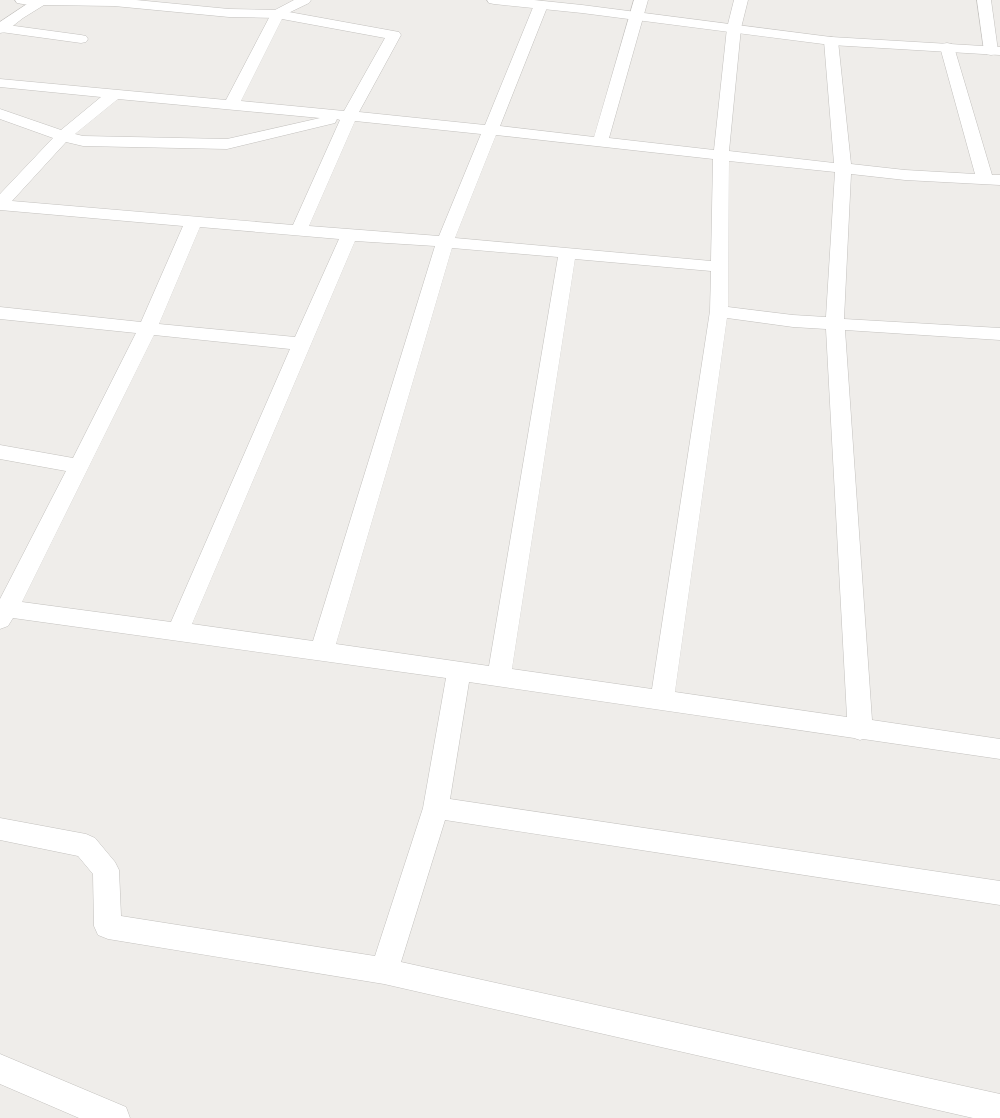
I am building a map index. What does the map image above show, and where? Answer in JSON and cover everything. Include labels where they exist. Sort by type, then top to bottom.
[{"type":"street","points":[[22,0],[161,3],[229,13],[278,14],[394,34],[349,116],[299,230]]},
{"type":"street","points":[[0,28],[43,0]]},
{"type":"street","points":[[232,104],[278,14],[304,0]]},
{"type":"street","points":[[494,0],[831,41],[996,51],[984,0]]},
{"type":"street","points":[[600,142],[640,0]]},
{"type":"street","points":[[662,701],[719,310],[722,155],[734,28],[741,0]]},
{"type":"street","points":[[322,651],[445,242],[541,5]]},
{"type":"street","points":[[0,28],[81,39]]},
{"type":"street","points":[[831,41],[843,168],[835,324],[860,730]]},
{"type":"street","points":[[0,83],[232,104],[491,130],[905,174],[993,179],[947,47]]},
{"type":"street","points":[[0,204],[64,136],[114,94]]},
{"type":"street","points":[[0,114],[83,141],[227,144],[349,116]]},
{"type":"street","points":[[0,204],[720,267]]},
{"type":"street","points":[[194,221],[148,328],[79,466],[2,612],[178,631],[1000,749]]},
{"type":"street","points":[[178,631],[349,235]]},
{"type":"street","points":[[499,677],[567,254]]},
{"type":"street","points":[[719,310],[793,321],[1000,334]]},
{"type":"street","points":[[0,313],[302,344]]},
{"type":"street","points":[[0,452],[79,466]]},
{"type":"street","points":[[384,971],[436,808],[459,671]]},
{"type":"street","points":[[436,808],[1000,893]]},
{"type":"street","points":[[0,828],[86,846],[106,870],[108,926],[384,971],[1000,1109]]},
{"type":"street","points":[[0,1069],[115,1118]]}]
